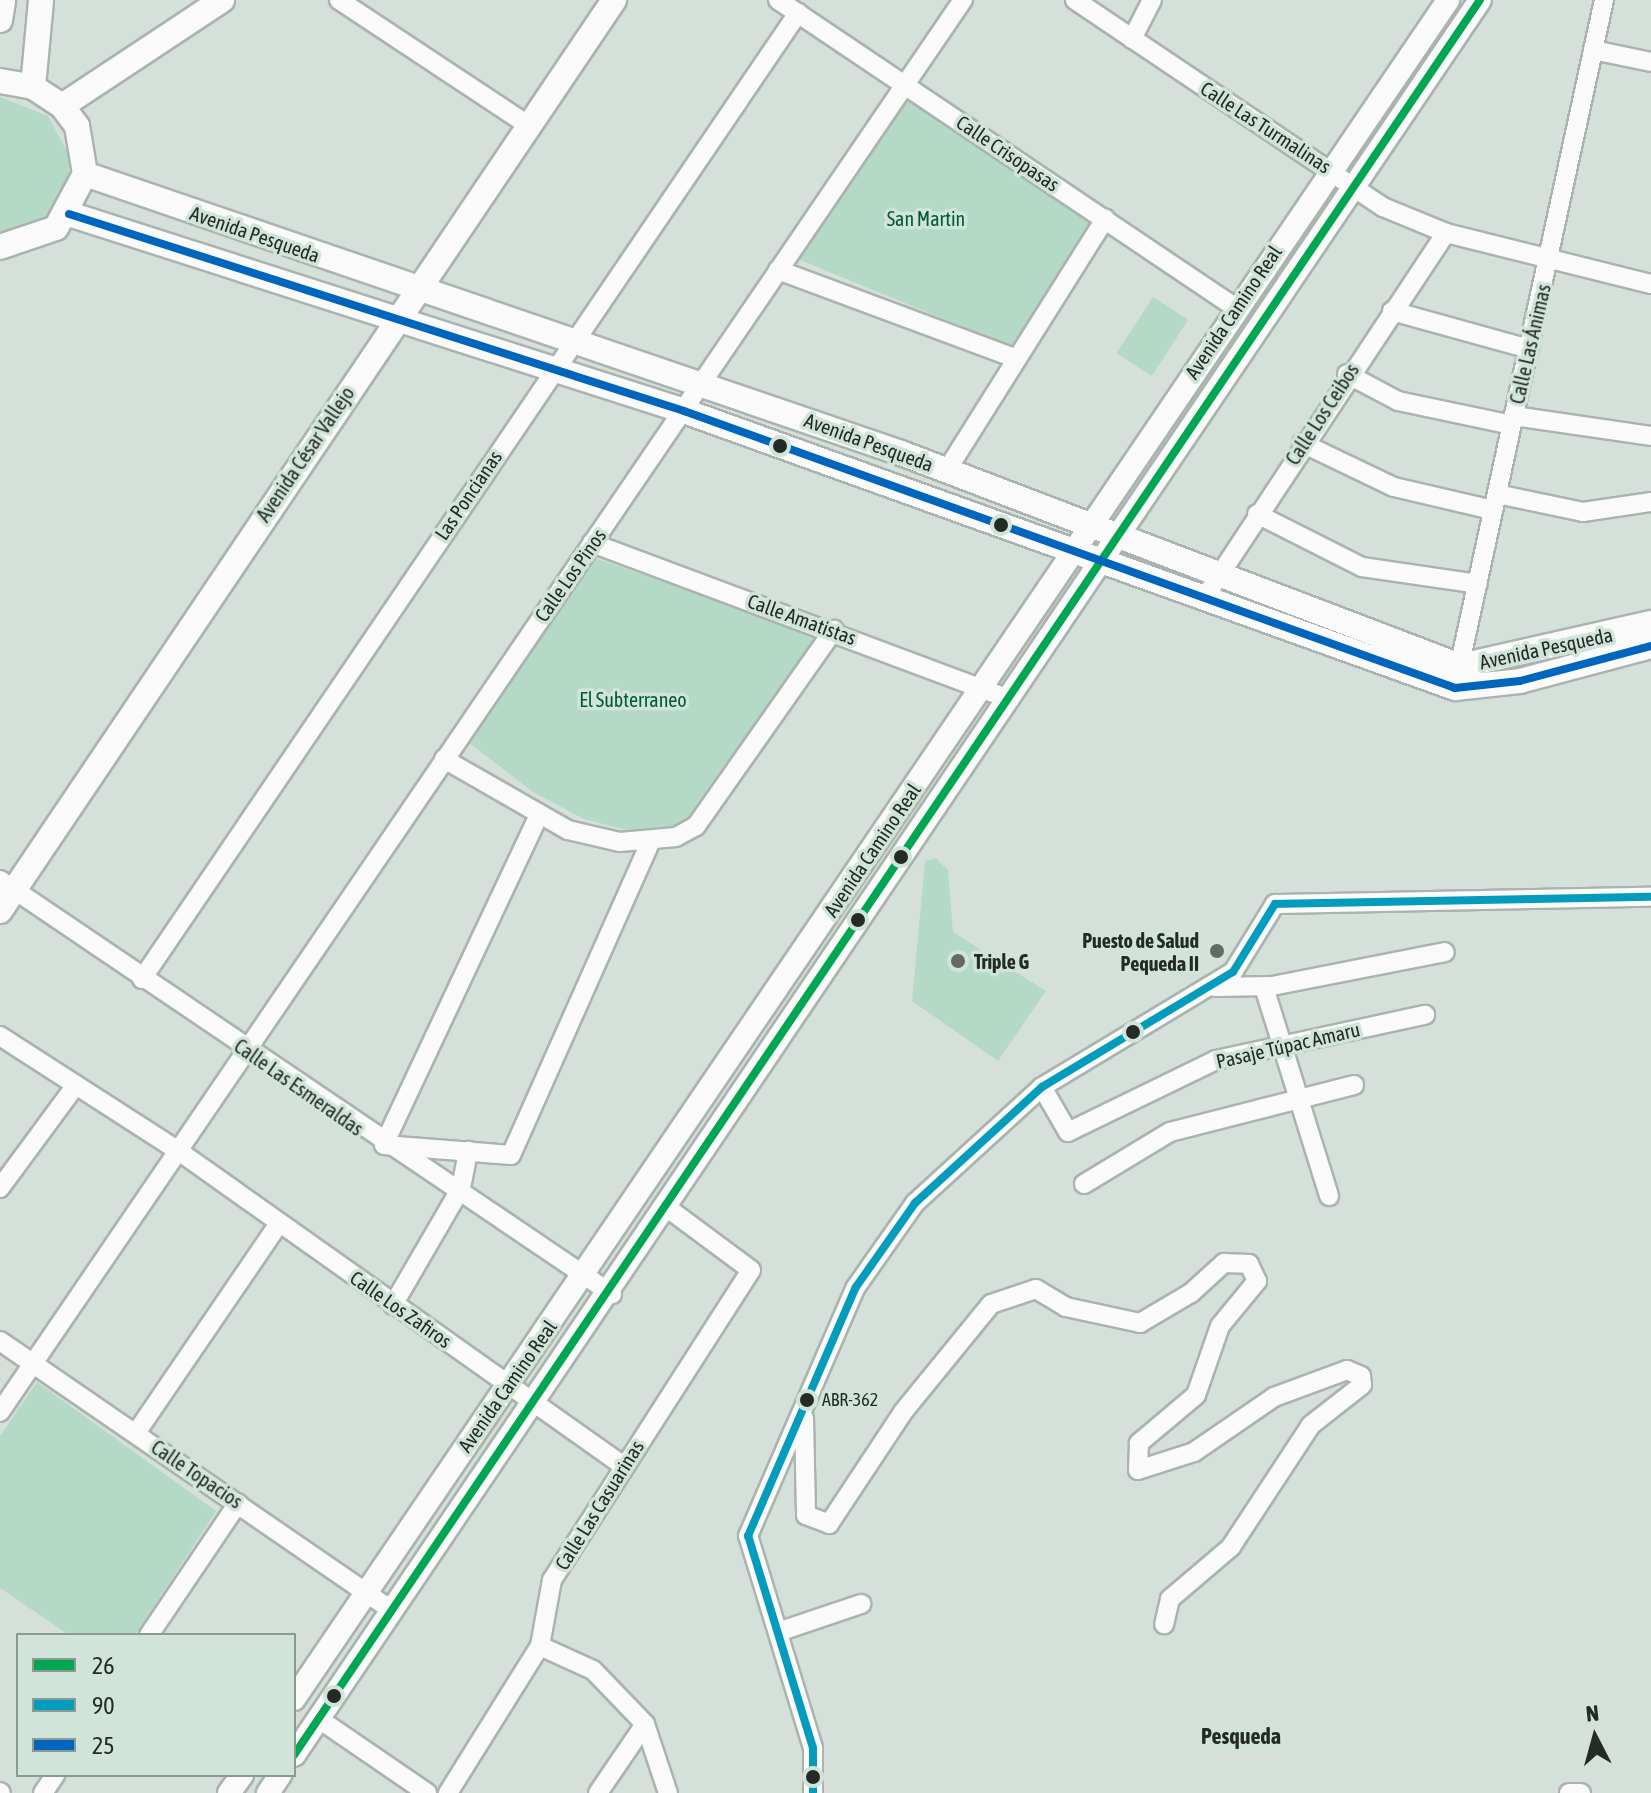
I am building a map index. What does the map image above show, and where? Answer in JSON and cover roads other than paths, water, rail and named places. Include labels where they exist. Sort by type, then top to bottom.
[{"type":"main road","points":[[0,20],[3,0]]},
{"type":"main road","points":[[33,87],[41,0]]},
{"type":"main road","points":[[62,106],[222,0]]},
{"type":"main road","name":"Avenida César Vallejo","points":[[0,911],[8,885],[614,0]]},
{"type":"main road","points":[[0,81],[33,87],[62,106],[77,126],[85,174],[69,214],[41,238],[0,247]]},
{"type":"main road","name":"Avenida Pesqueda","points":[[85,174],[414,290],[704,383],[901,453],[1221,571],[1458,677],[1651,623]]},
{"type":"main road","name":"Avenida Pesqueda","points":[[69,214],[684,411],[1203,600],[1458,677],[1520,681],[1651,646]]},
{"type":"main road","points":[[888,485],[901,453]]},
{"type":"street","points":[[339,0],[528,125]]},
{"type":"street","name":"Calle Crisopasas","points":[[778,0],[903,81],[1236,308]]},
{"type":"street","name":"Calle Los Pinos","points":[[180,1152],[444,759],[704,383],[903,81],[963,0]]},
{"type":"street","name":"Calle Las Turmalinas","points":[[1075,0],[1383,207],[1446,233],[1651,284]]},
{"type":"street","points":[[1132,39],[1152,0]]},
{"type":"street","name":"Avenida Camino Real","points":[[296,1696],[1330,169],[1448,0]]},
{"type":"street","name":"Avenida Camino Real","points":[[296,1752],[612,1294],[1480,0]]},
{"type":"street","name":"Calle Las Ánimas","points":[[1458,677],[1604,0]]},
{"type":"street","name":"Las Poncianas","points":[[142,979],[573,340],[798,13]]},
{"type":"street","points":[[1593,50],[1651,62]]},
{"type":"street","points":[[947,470],[1105,219]]},
{"type":"street","name":"Calle Los Ceibos","points":[[1203,600],[1347,374],[1446,233]]},
{"type":"street","points":[[778,270],[1017,359]]},
{"type":"street","points":[[1392,311],[1529,349]]},
{"type":"street","points":[[1347,374],[1426,410],[1651,436]]},
{"type":"street","points":[[1302,443],[1394,487],[1583,512],[1651,502]]},
{"type":"street","points":[[1257,514],[1362,567],[1478,584]]},
{"type":"street","name":"Calle Amatistas","points":[[592,543],[834,630],[1010,699]]},
{"type":"street","points":[[444,759],[538,817],[604,840],[650,843],[696,826],[834,630]]},
{"type":"street","points":[[538,817],[384,1145],[511,1155],[650,843]]},
{"type":"street","points":[[8,885],[142,979]]},
{"type":"street","points":[[813,1793],[813,1748],[748,1536],[753,1511],[804,1418],[856,1287],[915,1203],[1042,1087],[1144,1021],[1215,987],[1233,972],[1275,904],[1651,897]]},
{"type":"street","points":[[1215,987],[1264,987],[1445,952]]},
{"type":"street","name":"Calle Las Esmeraldas","points":[[142,979],[384,1145],[461,1188],[612,1294]]},
{"type":"street","points":[[1264,987],[1296,1098],[1329,1196]]},
{"type":"street","name":"Pasaje Túpac Amaru","points":[[1042,1087],[1068,1132],[1216,1060],[1425,1015]]},
{"type":"street","points":[[0,1036],[180,1152],[0,1412]]},
{"type":"street","points":[[0,1188],[76,1085]]},
{"type":"street","points":[[1084,1184],[1170,1132],[1354,1085]]},
{"type":"street","points":[[393,1305],[461,1188],[468,1151]]},
{"type":"street","name":"Calle Los Zafiros","points":[[180,1152],[622,1465]]},
{"type":"street","name":"Calle Las Casuarinas","points":[[448,1793],[540,1646],[552,1580],[622,1465],[751,1270],[669,1209]]},
{"type":"street","points":[[136,1433],[279,1223]]},
{"type":"street","points":[[804,1418],[806,1515],[829,1524],[903,1412],[991,1304],[1036,1289],[1066,1307],[1140,1323],[1191,1293],[1224,1263],[1249,1264],[1257,1281],[1220,1326],[1196,1395],[1139,1443],[1138,1470],[1194,1452],[1303,1386],[1347,1370],[1356,1370],[1362,1385],[1311,1425],[1231,1547],[1170,1599],[1164,1624]]},
{"type":"street","name":"Calle Topacios","points":[[0,1341],[392,1610]]},
{"type":"street","points":[[150,1633],[238,1503]]},
{"type":"street","points":[[778,1632],[861,1604]]},
{"type":"street","points":[[540,1646],[593,1670],[645,1724],[668,1793]]},
{"type":"street","points":[[319,1719],[427,1793]]},
{"type":"street","points":[[598,1793],[645,1724]]},
{"type":"street","points":[[1569,1793],[1581,1793]]},
{"type":"place","name":"Puesto de Salud Pequeda II","points":[[1217,951]]},
{"type":"place","name":"Triple G","points":[[958,961]]},
{"type":"place","name":"ABR-362","points":[[807,1400]]},
{"type":"district","name":"Pesqueda","points":[[1241,1737]]},
{"type":"park label","name":"San Martin","points":[[926,218]]},
{"type":"park label","name":"El Subterraneo","points":[[633,699]]}]
